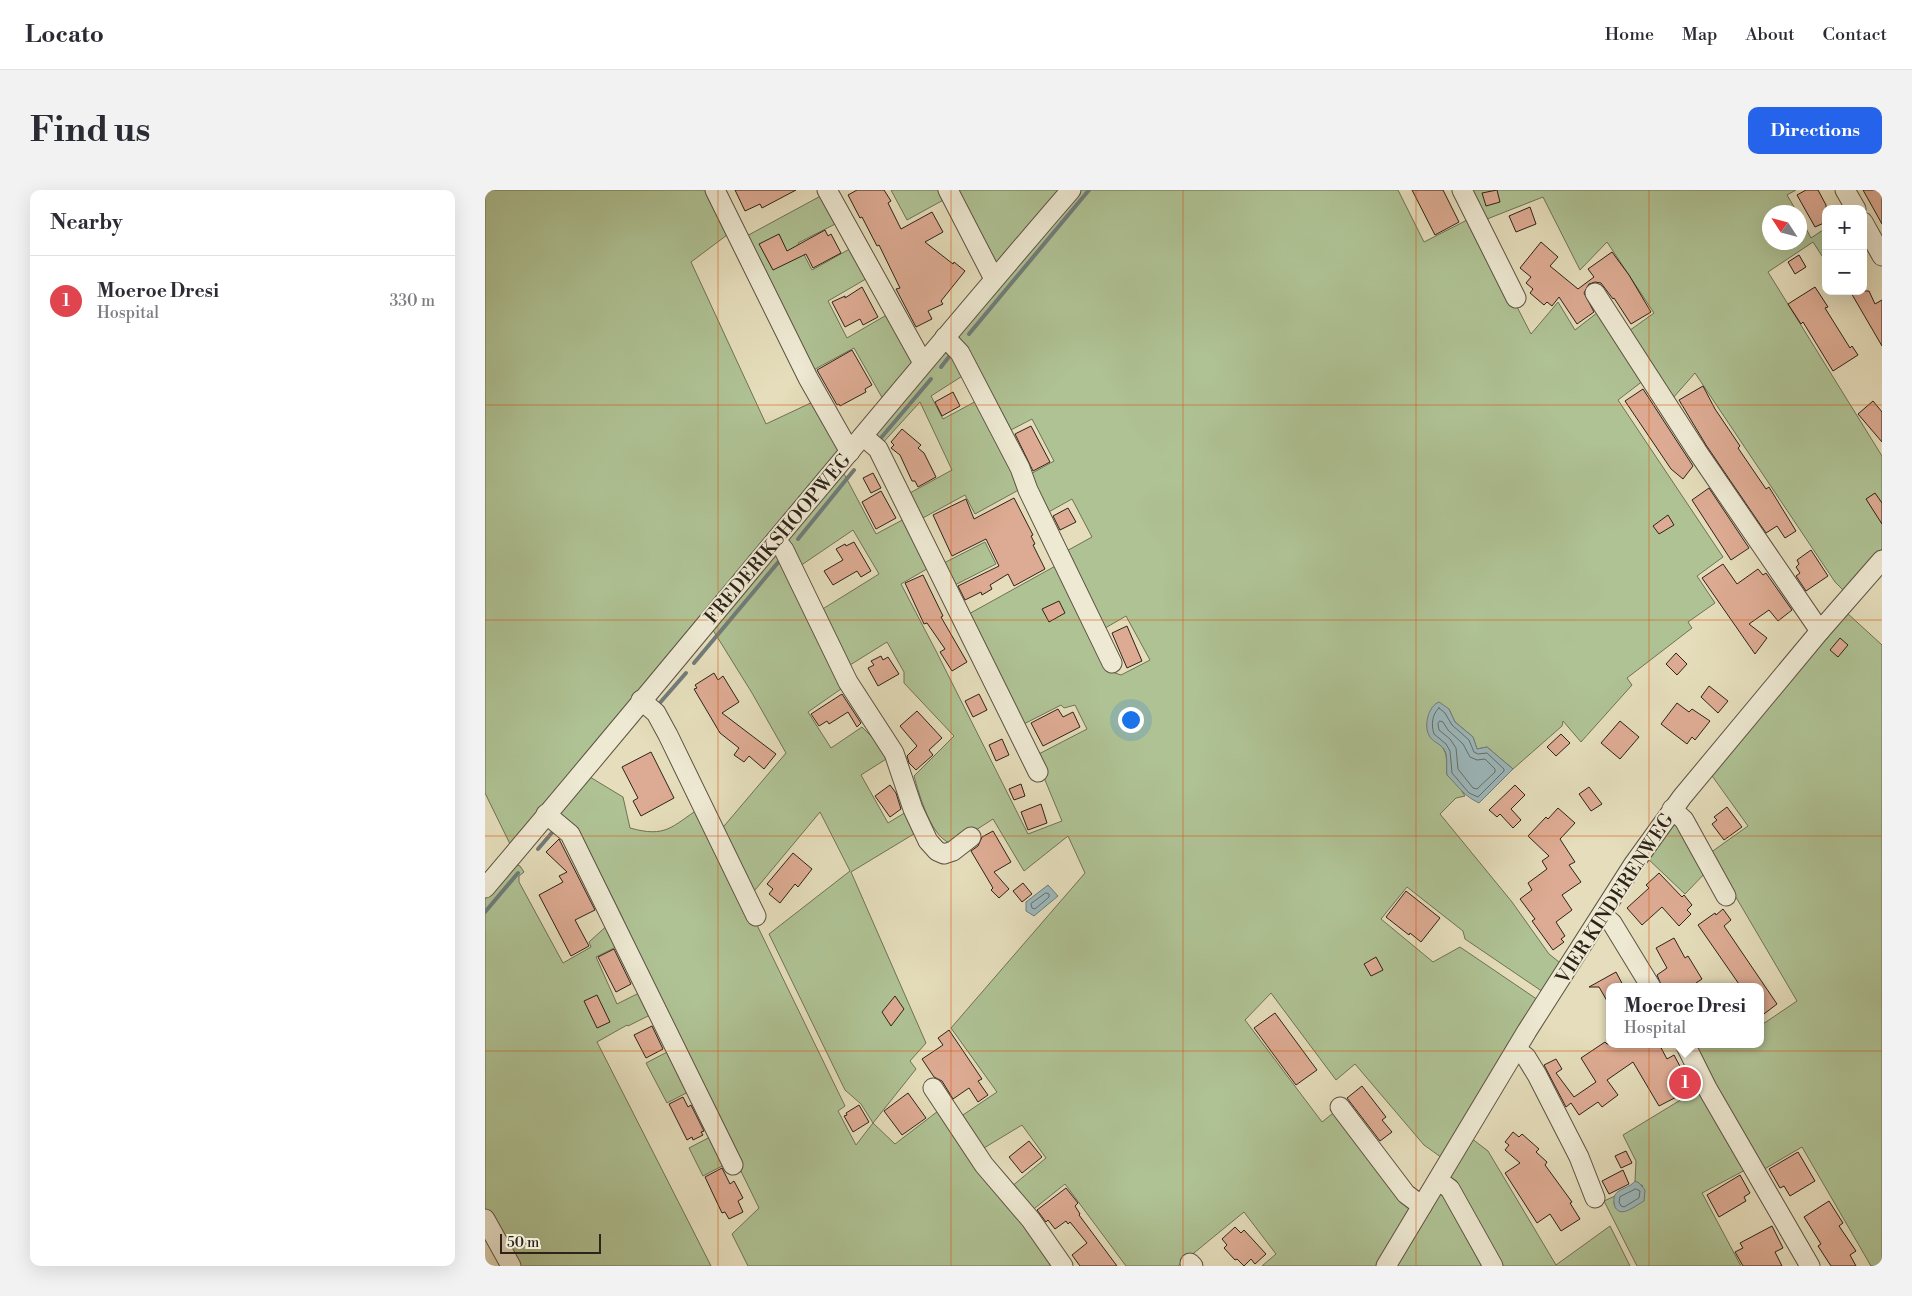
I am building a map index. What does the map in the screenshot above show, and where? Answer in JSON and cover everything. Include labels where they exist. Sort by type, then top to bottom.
[{"type":"street","points":[[715,190],[808,378],[850,452]]},
{"type":"street","points":[[827,190],[923,362]]},
{"type":"street","points":[[948,190],[994,280]]},
{"type":"street","name":"FREDERIKSHOOPWEG","points":[[486,885],[850,452],[923,362],[1071,190]]},
{"type":"street","points":[[1463,190],[1516,298]]},
{"type":"street","points":[[1845,190],[1854,205]]},
{"type":"street","points":[[1867,229],[1882,256]]},
{"type":"street","points":[[1595,293],[1702,459],[1820,631]]},
{"type":"street","points":[[945,337],[960,353],[1015,459],[1028,490],[1112,663]]},
{"type":"street","points":[[863,436],[878,449],[1038,772]]},
{"type":"street","points":[[776,540],[784,550],[848,682],[893,753],[913,809],[928,841],[937,851],[944,854],[953,851],[971,838]]},
{"type":"street","name":"VIER KINDERENWEG","points":[[1386,1266],[1527,1032],[1633,865],[1672,809],[1820,631],[1882,560]]},
{"type":"street","points":[[641,700],[656,713],[756,916]]},
{"type":"street","points":[[1672,809],[1684,820],[1726,896]]},
{"type":"street","points":[[547,814],[570,834],[733,1165]]},
{"type":"street","points":[[1602,914],[1612,922],[1649,983]]},
{"type":"street","points":[[1687,1048],[1707,1088],[1810,1266]]},
{"type":"street","points":[[1517,1050],[1526,1057],[1537,1074],[1579,1157],[1595,1198]]},
{"type":"street","points":[[933,1088],[984,1165],[1031,1220],[1063,1266]]},
{"type":"street","points":[[1340,1107],[1406,1194],[1422,1206]]},
{"type":"street","points":[[1437,1180],[1450,1189],[1493,1266]]},
{"type":"street","points":[[485,1219],[511,1266]]},
{"type":"green space","points":[[485,190],[711,190],[731,232],[691,262],[766,424],[817,400],[838,444],[837,455],[510,844],[485,793]]},
{"type":"green space","points":[[891,190],[943,190],[947,198],[907,220]]},
{"type":"green space","points":[[951,190],[1061,190],[999,263],[995,262]]},
{"type":"green space","points":[[1078,190],[1398,190],[1424,242],[1471,218],[1531,334],[1558,302],[1575,330],[1602,309],[1648,377],[1618,400],[1723,557],[1697,576],[1715,603],[1688,622],[1692,628],[1627,678],[1632,685],[1581,742],[1563,721],[1562,726],[1513,769],[1487,747],[1477,749],[1473,737],[1455,722],[1449,709],[1427,724],[1429,734],[1445,753],[1447,775],[1465,796],[1456,798],[1440,814],[1512,902],[1549,954],[1564,966],[1546,994],[1465,939],[1463,931],[1407,887],[1381,919],[1433,962],[1460,947],[1541,1002],[1445,1160],[1424,1145],[1355,1064],[1336,1080],[1271,993],[1245,1020],[1322,1122],[1337,1110],[1416,1207],[1379,1266],[1262,1266],[1276,1254],[1244,1212],[1178,1266],[1126,1266],[1065,1184],[1030,1212],[1011,1187],[1046,1158],[1022,1125],[979,1151],[957,1119],[997,1092],[951,1028],[1085,873],[1068,836],[1024,871],[993,819],[954,844],[946,841],[939,835],[928,816],[914,776],[954,736],[904,683],[904,672],[887,642],[850,665],[821,610],[879,574],[853,530],[800,566],[787,541],[842,470],[876,534],[908,517],[932,566],[901,584],[1028,834],[1062,821],[1035,756],[1087,729],[1075,705],[1064,708],[1061,705],[1020,726],[967,615],[1059,564],[1112,672],[1121,675],[1150,660],[1126,616],[1100,631],[1063,553],[1092,537],[1072,499],[1045,514],[1027,476],[1054,461],[1032,419],[1005,433],[955,336]]},
{"type":"green space","points":[[1466,190],[1796,190],[1787,195],[1793,205],[1762,205],[1762,250],[1801,250],[1768,272],[1882,456],[1882,549],[1845,592],[1835,582],[1695,373],[1672,399],[1626,333],[1654,313],[1607,242],[1580,270],[1543,197],[1482,221]]},
{"type":"green space","points":[[828,192],[843,220],[798,243],[812,270],[855,246],[871,276],[828,301],[847,338],[890,313],[918,362],[884,401],[854,348],[808,373],[743,238]]},
{"type":"green space","points":[[1807,230],[1811,238],[1822,231],[1822,256],[1813,242],[1807,246]]},
{"type":"green space","points":[[944,348],[967,373],[931,396],[943,419],[980,399],[1024,487],[975,514],[965,495],[921,519],[908,494],[952,470],[920,402],[879,447],[874,440],[875,430]]},
{"type":"green space","points":[[985,542],[996,564],[951,587],[940,565]]},
{"type":"green space","points":[[776,550],[851,682],[808,712],[831,748],[862,727],[891,756],[861,775],[888,823],[911,809],[922,829],[851,872],[926,1043],[910,1061],[916,1069],[873,1123],[861,1104],[845,1090],[769,934],[850,871],[820,812],[750,896],[719,832],[786,753],[711,627]]},
{"type":"green space","points":[[1846,612],[1882,645],[1882,1266],[1871,1266],[1802,1147],[1761,1171],[1694,1048],[1764,1048],[1764,1023],[1797,1001],[1710,853],[1748,826],[1710,773]]},
{"type":"green space","points":[[585,774],[623,797],[630,828],[652,832],[668,829],[700,808],[845,1106],[838,1111],[856,1145],[873,1123],[895,1144],[942,1108],[1057,1266],[748,1266],[732,1234],[759,1208],[622,928],[623,919],[580,833],[560,815],[560,810]]},
{"type":"green space","points":[[1672,819],[1708,870],[1685,894],[1646,857]]},
{"type":"green space","points":[[515,864],[520,866],[524,872],[519,876],[519,882],[563,963],[591,947],[589,942],[611,922],[622,944],[596,957],[617,1004],[643,991],[654,1013],[627,1025],[597,1042],[711,1266],[513,1266],[485,1212],[485,893]]},
{"type":"green space","points":[[673,1049],[694,1089],[667,1103],[646,1063]]},
{"type":"green space","points":[[1702,1087],[1749,1168],[1702,1193],[1741,1266],[1637,1266],[1604,1201],[1615,1196],[1614,1204],[1617,1209],[1643,1186],[1635,1181],[1636,1161],[1623,1135]]},
{"type":"green space","points":[[714,1135],[728,1163],[703,1176],[689,1148]]},
{"type":"green space","points":[[1471,1138],[1488,1151],[1556,1265],[1610,1226],[1630,1266],[1498,1266],[1445,1181]]},
{"type":"green space","points":[[1442,1186],[1490,1266],[1392,1266]]},
{"type":"water","points":[[1439,702],[1449,709],[1455,722],[1473,737],[1477,749],[1487,747],[1513,769],[1479,803],[1465,794],[1447,775],[1445,751],[1428,733],[1429,712]]},
{"type":"water","points":[[1048,885],[1058,896],[1034,916],[1026,911],[1026,902]]},
{"type":"water","points":[[1635,1181],[1645,1190],[1644,1201],[1629,1210],[1621,1212],[1615,1207],[1615,1195]]},
{"type":"building","points":[[735,190],[796,190],[762,208],[760,204],[745,211]]},
{"type":"building","points":[[857,190],[884,190],[891,201],[888,203],[901,229],[932,212],[943,232],[925,242],[965,271],[941,301],[943,304],[928,311],[932,319],[916,327],[896,289],[900,288],[879,245],[877,246],[848,195]]},
{"type":"building","points":[[1412,190],[1443,190],[1459,222],[1435,235]]},
{"type":"building","points":[[1497,190],[1500,202],[1486,206],[1482,193]]},
{"type":"building","points":[[1806,190],[1818,190],[1826,205],[1822,205],[1822,224],[1815,227],[1807,213],[1807,205],[1803,205],[1797,195]]},
{"type":"building","points":[[1863,190],[1882,190],[1882,224]]},
{"type":"building","points":[[1530,207],[1536,224],[1516,232],[1509,216]]},
{"type":"building","points":[[825,230],[828,236],[831,234],[841,253],[813,268],[806,254],[773,270],[759,244],[779,234],[787,251]]},
{"type":"building","points":[[1541,242],[1558,257],[1550,266],[1578,289],[1594,277],[1588,269],[1612,252],[1629,275],[1651,312],[1631,324],[1614,298],[1601,283],[1595,282],[1589,284],[1584,293],[1594,312],[1577,324],[1559,297],[1552,306],[1547,302],[1544,305],[1530,293],[1533,289],[1526,283],[1531,277],[1520,268]]},
{"type":"building","points":[[1799,255],[1806,267],[1795,274],[1788,262]]},
{"type":"building","points":[[862,287],[878,317],[863,325],[860,319],[845,327],[832,302],[845,296],[845,298]]},
{"type":"building","points":[[1815,287],[1828,307],[1825,308],[1850,348],[1852,346],[1858,355],[1833,371],[1803,322],[1801,324],[1788,304]]},
{"type":"building","points":[[1867,291],[1869,291],[1875,304],[1882,300],[1882,346],[1852,295],[1867,295]]},
{"type":"building","points":[[852,350],[872,385],[865,389],[866,392],[840,406],[839,404],[837,405],[817,370]]},
{"type":"building","points":[[1703,386],[1715,409],[1740,446],[1738,448],[1766,489],[1769,487],[1796,531],[1785,538],[1777,526],[1766,533],[1706,445],[1679,400]]},
{"type":"building","points":[[1643,389],[1693,466],[1683,479],[1671,469],[1625,401]]},
{"type":"building","points":[[953,392],[960,406],[942,416],[935,402]]},
{"type":"building","points":[[1873,401],[1882,412],[1882,442],[1858,414]]},
{"type":"building","points":[[1031,426],[1050,462],[1033,471],[1015,434]]},
{"type":"building","points":[[902,429],[921,445],[918,448],[924,453],[936,477],[918,487],[915,481],[912,481],[900,455],[891,448],[894,445],[891,442]]},
{"type":"building","points":[[873,473],[881,488],[871,493],[863,478]]},
{"type":"building","points":[[1709,488],[1749,548],[1731,560],[1692,500]]},
{"type":"building","points":[[881,491],[896,518],[876,529],[862,502]]},
{"type":"building","points":[[1875,493],[1882,503],[1882,524],[1866,499]]},
{"type":"building","points":[[1014,498],[1033,535],[1031,536],[1035,544],[1033,545],[1045,569],[1014,586],[1008,574],[990,585],[992,589],[982,595],[981,592],[965,600],[958,586],[999,566],[986,539],[952,556],[933,515],[966,499],[974,519]]},
{"type":"building","points":[[1068,508],[1076,522],[1060,530],[1053,516]]},
{"type":"building","points":[[1668,515],[1674,525],[1659,534],[1653,526]]},
{"type":"building","points":[[854,542],[871,571],[861,577],[857,571],[833,585],[824,571],[843,560],[836,549]]},
{"type":"building","points":[[1811,550],[1828,576],[1806,591],[1796,576],[1800,573],[1796,567],[1799,564],[1797,560]]},
{"type":"building","points":[[1723,564],[1737,584],[1758,569],[1763,575],[1766,573],[1792,610],[1778,621],[1769,610],[1749,624],[1767,638],[1755,654],[1702,578]]},
{"type":"building","points":[[923,575],[943,616],[941,617],[967,662],[952,671],[940,652],[945,649],[927,623],[924,624],[905,583]]},
{"type":"building","points":[[1059,601],[1065,613],[1049,622],[1042,609]]},
{"type":"building","points":[[1127,626],[1142,661],[1127,668],[1112,633]]},
{"type":"building","points":[[1840,638],[1848,645],[1838,657],[1830,650]]},
{"type":"building","points":[[1676,653],[1687,664],[1677,675],[1666,664]]},
{"type":"building","points":[[881,656],[883,660],[888,657],[899,674],[878,686],[868,668],[874,665],[871,661]]},
{"type":"building","points":[[714,673],[718,680],[723,676],[739,702],[722,713],[776,754],[764,769],[749,756],[744,762],[734,755],[739,748],[720,733],[694,689],[697,688],[695,685]]},
{"type":"building","points":[[1709,686],[1728,701],[1718,713],[1701,697]]},
{"type":"building","points":[[842,694],[861,723],[857,727],[848,712],[829,724],[827,721],[819,726],[811,714]]},
{"type":"building","points":[[979,694],[987,710],[973,717],[965,701]]},
{"type":"building","points":[[1677,703],[1689,712],[1692,709],[1710,721],[1695,740],[1692,737],[1687,744],[1661,724]]},
{"type":"building","points":[[1058,709],[1063,717],[1073,712],[1080,727],[1043,746],[1031,723]]},
{"type":"building","points":[[917,711],[942,738],[929,750],[933,755],[916,770],[909,763],[907,756],[917,746],[900,726]]},
{"type":"building","points":[[1620,721],[1639,737],[1620,759],[1601,743]]},
{"type":"building","points":[[1561,734],[1570,743],[1556,756],[1547,747]]},
{"type":"building","points":[[1002,739],[1009,755],[996,761],[989,745]]},
{"type":"building","points":[[651,752],[674,798],[641,816],[633,801],[638,798],[622,767]]},
{"type":"building","points":[[1021,784],[1025,796],[1014,800],[1009,789]]},
{"type":"building","points":[[890,785],[896,793],[901,809],[890,817],[875,796]]},
{"type":"building","points":[[1515,785],[1525,795],[1511,809],[1521,820],[1513,828],[1500,814],[1497,817],[1489,810]]},
{"type":"building","points":[[1589,787],[1602,804],[1591,811],[1579,794]]},
{"type":"building","points":[[1041,804],[1047,823],[1028,830],[1021,812]]},
{"type":"building","points":[[1727,807],[1742,827],[1724,840],[1712,824],[1717,820],[1714,817]]},
{"type":"building","points":[[1558,808],[1575,823],[1560,839],[1575,862],[1569,865],[1581,882],[1562,895],[1572,910],[1556,922],[1565,936],[1561,939],[1564,942],[1553,950],[1532,921],[1535,919],[1520,899],[1532,890],[1528,883],[1547,869],[1542,861],[1549,856],[1528,836],[1546,817],[1548,819]]},
{"type":"building","points":[[993,831],[1011,862],[994,872],[1009,889],[999,898],[991,890],[993,888],[971,851],[978,846],[982,837]]},
{"type":"building","points":[[559,839],[595,910],[575,920],[589,946],[571,956],[539,895],[563,882],[559,876],[567,872],[546,852]]},
{"type":"building","points":[[793,853],[812,869],[798,887],[795,884],[780,903],[769,894],[773,889],[767,884]]},
{"type":"building","points":[[1659,873],[1682,897],[1684,895],[1692,905],[1687,910],[1691,914],[1679,926],[1662,907],[1642,925],[1627,908],[1649,888],[1646,885]]},
{"type":"building","points":[[1023,883],[1032,894],[1022,902],[1013,891]]},
{"type":"building","points":[[1406,891],[1440,918],[1421,942],[1386,917]]},
{"type":"building","points":[[1723,909],[1731,920],[1724,926],[1763,983],[1738,983],[1698,925],[1715,913],[1716,915]]},
{"type":"building","points":[[1674,938],[1685,958],[1688,956],[1702,979],[1696,983],[1660,983],[1657,975],[1667,968],[1656,948]]},
{"type":"building","points":[[614,949],[631,984],[616,992],[598,957]]},
{"type":"building","points":[[1376,957],[1383,970],[1371,976],[1364,964]]},
{"type":"building","points":[[1616,972],[1622,983],[1606,983],[1606,999],[1599,987],[1589,987]]},
{"type":"building","points":[[1764,985],[1777,1004],[1764,1014]]},
{"type":"building","points":[[597,995],[610,1022],[597,1028],[584,1001]]},
{"type":"building","points":[[895,996],[904,1009],[891,1026],[882,1012]]},
{"type":"building","points":[[1275,1013],[1317,1070],[1296,1085],[1254,1028]]},
{"type":"building","points":[[652,1026],[663,1049],[646,1058],[634,1035]]},
{"type":"building","points":[[949,1030],[982,1079],[978,1081],[988,1095],[978,1102],[969,1088],[953,1099],[942,1081],[934,1077],[922,1059],[943,1045],[938,1038]]},
{"type":"building","points":[[1605,1042],[1606,1048],[1661,1048],[1667,1059],[1674,1055],[1692,1089],[1659,1106],[1633,1062],[1607,1080],[1618,1095],[1602,1107],[1598,1102],[1579,1115],[1571,1103],[1566,1107],[1544,1065],[1556,1059],[1562,1069],[1556,1073],[1574,1097],[1596,1082],[1581,1058]]},
{"type":"building","points":[[1362,1086],[1386,1117],[1382,1120],[1392,1132],[1380,1141],[1347,1098]]},
{"type":"building","points":[[908,1093],[926,1118],[902,1135],[884,1111]]},
{"type":"building","points":[[683,1097],[688,1107],[691,1105],[704,1131],[701,1132],[703,1135],[693,1140],[692,1137],[687,1140],[669,1104]]},
{"type":"building","points":[[859,1105],[869,1122],[853,1132],[844,1116]]},
{"type":"building","points":[[1513,1132],[1519,1137],[1522,1134],[1539,1149],[1536,1152],[1547,1162],[1545,1165],[1572,1202],[1570,1203],[1580,1219],[1561,1231],[1550,1214],[1537,1223],[1505,1173],[1520,1163],[1505,1150],[1509,1145],[1505,1142]]},
{"type":"building","points":[[1029,1141],[1042,1157],[1022,1173],[1009,1157]]},
{"type":"building","points":[[1626,1151],[1632,1163],[1621,1168],[1615,1156]]},
{"type":"building","points":[[1798,1152],[1815,1181],[1790,1196],[1784,1186],[1780,1188],[1769,1169]]},
{"type":"building","points":[[722,1168],[730,1184],[734,1181],[743,1198],[738,1201],[743,1212],[729,1219],[725,1212],[722,1213],[705,1177]]},
{"type":"building","points":[[1623,1170],[1629,1184],[1609,1194],[1602,1181]]},
{"type":"building","points":[[1740,1175],[1750,1193],[1744,1197],[1746,1201],[1719,1217],[1707,1195]]},
{"type":"building","points":[[1066,1188],[1078,1203],[1075,1206],[1079,1215],[1117,1266],[1080,1266],[1072,1255],[1087,1243],[1070,1222],[1068,1224],[1066,1221],[1055,1229],[1048,1220],[1046,1222],[1037,1210]]},
{"type":"building","points":[[1829,1201],[1843,1223],[1839,1226],[1856,1251],[1850,1255],[1856,1266],[1831,1266],[1818,1246],[1821,1244],[1804,1217]]},
{"type":"building","points":[[1772,1226],[1783,1248],[1775,1252],[1782,1266],[1743,1266],[1735,1252],[1743,1248],[1740,1243]]},
{"type":"building","points":[[1235,1227],[1241,1233],[1244,1230],[1266,1254],[1255,1264],[1251,1259],[1244,1266],[1237,1259],[1235,1260],[1224,1248],[1227,1245],[1222,1239]]},
{"type":"waterway","points":[[969,334],[1089,190]]},
{"type":"waterway","points":[[941,367],[952,353]]},
{"type":"waterway","points":[[880,439],[931,379]]},
{"type":"waterway","points":[[798,539],[854,470]]},
{"type":"waterway","points":[[694,663],[781,559]]},
{"type":"waterway","points":[[658,705],[686,673]]},
{"type":"waterway","points":[[538,849],[556,828]]},
{"type":"waterway","points":[[485,912],[518,873]]},
{"type":"place","name":"Moeroe Dresi","points":[[1685,1083]]}]
